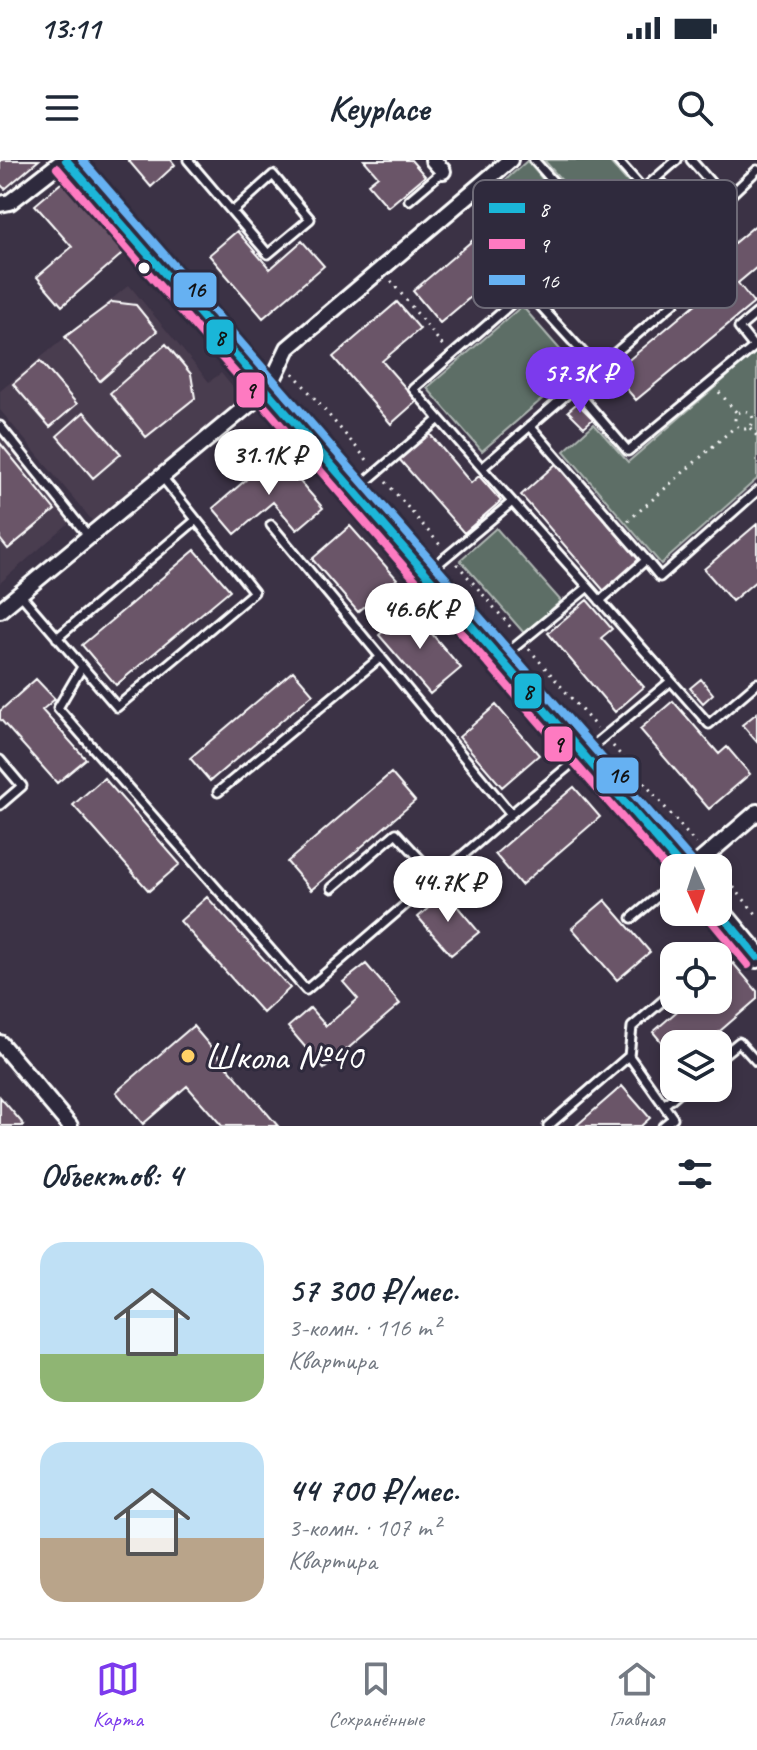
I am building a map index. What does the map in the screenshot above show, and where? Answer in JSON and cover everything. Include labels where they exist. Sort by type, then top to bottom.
[{"type":"main road","points":[[65,160],[269,388],[424,576],[670,854]]},
{"type":"main road","points":[[731,926],[757,957]]},
{"type":"street","points":[[3,199],[65,160]]},
{"type":"street","points":[[486,180],[510,160]]},
{"type":"street","points":[[0,610],[269,388],[285,354],[473,191]]},
{"type":"street","points":[[707,854],[757,812]]},
{"type":"street","points":[[0,1043],[70,1126]]},
{"type":"lane","points":[[188,160],[232,212],[268,254],[310,219],[273,175],[232,212]]},
{"type":"lane","points":[[534,160],[552,180]]},
{"type":"lane","points":[[617,160],[635,180]]},
{"type":"lane","points":[[654,180],[677,160]]},
{"type":"lane","points":[[691,160],[708,180]]},
{"type":"lane","points":[[409,200],[438,166]]},
{"type":"lane","points":[[737,189],[757,170]]},
{"type":"lane","points":[[506,308],[413,389],[709,724],[757,683]]},
{"type":"lane","points":[[542,308],[597,368]]},
{"type":"lane","points":[[482,468],[668,308]]},
{"type":"lane","points":[[574,388],[628,451],[754,347],[739,328],[757,313]]},
{"type":"lane","points":[[356,490],[439,419]]},
{"type":"lane","points":[[0,426],[89,537]]},
{"type":"lane","points":[[530,426],[660,577],[757,491]]},
{"type":"lane","points":[[20,594],[117,707],[254,592],[162,477]]},
{"type":"lane","points":[[424,576],[512,502]]},
{"type":"lane","points":[[57,638],[196,520]]},
{"type":"lane","points":[[271,525],[511,814]]},
{"type":"lane","points":[[600,601],[646,560]]},
{"type":"lane","points":[[498,661],[588,587]]},
{"type":"lane","points":[[218,792],[381,657]]},
{"type":"lane","points":[[82,667],[58,708],[306,990],[671,681]]},
{"type":"lane","points":[[0,760],[22,786],[0,805]]},
{"type":"lane","points":[[332,888],[396,833],[437,877]]},
{"type":"lane","points":[[632,918],[660,895]]},
{"type":"lane","points":[[660,1003],[632,1027],[629,1056],[673,1118],[663,1126]]},
{"type":"lane","points":[[732,1048],[739,1042],[757,1062]]},
{"type":"lane","points":[[548,1126],[629,1056]]},
{"type":"lane","points":[[664,1105],[668,1102]]},
{"type":"path","points":[[381,270],[452,356]]},
{"type":"path","points":[[285,354],[377,471],[705,854]]},
{"type":"path","points":[[619,529],[736,426],[737,413],[711,382]]},
{"type":"path","points":[[737,413],[757,411]]},
{"type":"path","points":[[750,428],[754,420],[751,413]]},
{"type":"path","points":[[736,426],[750,428],[757,436]]},
{"type":"path","points":[[732,886],[757,915]]},
{"type":"shaded area","points":[[129,285],[209,382],[221,373],[244,401],[95,524],[0,410],[0,391]]},
{"type":"shaded area","points":[[0,430],[77,516],[0,583]]},
{"type":"green space","points":[[544,160],[608,160],[626,180],[561,180]]},
{"type":"green space","points":[[527,161],[543,180],[505,180]]},
{"type":"green space","points":[[520,308],[524,308],[577,369],[482,451],[427,388]]},
{"type":"green space","points":[[757,351],[757,479],[661,564],[564,451],[594,424],[628,462]]},
{"type":"green space","points":[[496,528],[561,601],[524,633],[460,560]]},
{"type":"building","points":[[0,160],[39,160],[5,189],[0,184]]},
{"type":"building","points":[[128,160],[171,160],[175,165],[151,187]]},
{"type":"building","points":[[364,160],[411,160],[425,176],[388,207],[368,184],[378,176]]},
{"type":"building","points":[[67,178],[129,248],[62,306],[37,277],[72,247],[35,205]]},
{"type":"building","points":[[757,224],[757,267],[738,283],[754,303],[636,400],[613,373],[691,308],[737,308],[737,241]]},
{"type":"building","points":[[237,231],[270,269],[302,241],[324,266],[263,318],[209,255]]},
{"type":"building","points":[[473,240],[473,295],[440,323],[413,291]]},
{"type":"building","points":[[112,302],[136,305],[157,331],[100,381],[65,337]]},
{"type":"building","points":[[397,302],[420,329],[382,361],[417,401],[391,424],[333,357]]},
{"type":"building","points":[[166,344],[191,374],[195,398],[146,437],[110,393]]},
{"type":"building","points":[[40,361],[77,404],[50,427],[13,384]]},
{"type":"building","points":[[577,403],[593,419],[584,427],[568,411]]},
{"type":"building","points":[[84,412],[121,454],[93,478],[57,436]]},
{"type":"building","points":[[429,433],[471,483],[479,476],[501,501],[464,533],[399,459]]},
{"type":"building","points":[[0,443],[55,510],[8,549],[0,539]]},
{"type":"building","points":[[276,454],[323,508],[297,530],[273,502],[235,534],[213,508]]},
{"type":"building","points":[[557,463],[641,560],[605,592],[521,495]]},
{"type":"building","points":[[757,524],[757,580],[732,601],[704,569]]},
{"type":"building","points":[[350,526],[397,579],[358,612],[312,559]]},
{"type":"building","points":[[195,550],[230,590],[116,685],[82,645]]},
{"type":"building","points":[[587,600],[612,629],[601,638],[644,687],[615,712],[548,633]]},
{"type":"building","points":[[410,608],[461,668],[430,694],[379,635]]},
{"type":"building","points":[[293,671],[313,694],[210,781],[190,758]]},
{"type":"building","points":[[36,679],[55,699],[42,710],[86,759],[57,783],[0,719],[0,711]]},
{"type":"building","points":[[701,679],[713,694],[703,703],[690,688]]},
{"type":"building","points":[[673,701],[719,754],[727,747],[750,774],[709,809],[640,729]]},
{"type":"building","points":[[496,705],[539,755],[502,787],[459,737]]},
{"type":"building","points":[[757,713],[757,742],[742,725]]},
{"type":"building","points":[[391,773],[415,801],[311,890],[287,862]]},
{"type":"building","points":[[104,778],[180,864],[149,891],[73,805]]},
{"type":"building","points":[[574,787],[600,817],[521,885],[495,854]]},
{"type":"building","points":[[446,893],[479,932],[451,955],[418,917]]},
{"type":"building","points":[[207,897],[290,988],[263,1013],[180,921]]},
{"type":"building","points":[[605,900],[650,952],[617,980],[572,928]]},
{"type":"building","points":[[366,964],[400,1004],[324,1069],[288,1027],[310,1008],[326,1026],[358,999],[343,982]]},
{"type":"building","points":[[732,964],[757,991],[757,999],[721,1030],[660,1030],[660,1040],[653,1032],[674,1014],[732,1014]]},
{"type":"building","name":"Школа №40","points":[[193,1026],[278,1126],[222,1126],[187,1086],[143,1124],[116,1092]]},
{"type":"building","points":[[622,1086],[650,1118],[641,1126],[576,1126]]},
{"type":"building","points":[[0,1097],[24,1125],[0,1126]]},
{"type":"transit line","name":"8","points":[[66,160],[670,854]]},
{"type":"transit line","name":"16","points":[[82,160],[686,854]]},
{"type":"transit line","name":"9","points":[[57,168],[660,861]]},
{"type":"transit line","name":"9","points":[[716,926],[748,965]]},
{"type":"transit line","name":"8","points":[[731,926],[757,957]]},
{"type":"place","name":"Школа №40","points":[[188,1056]]}]
